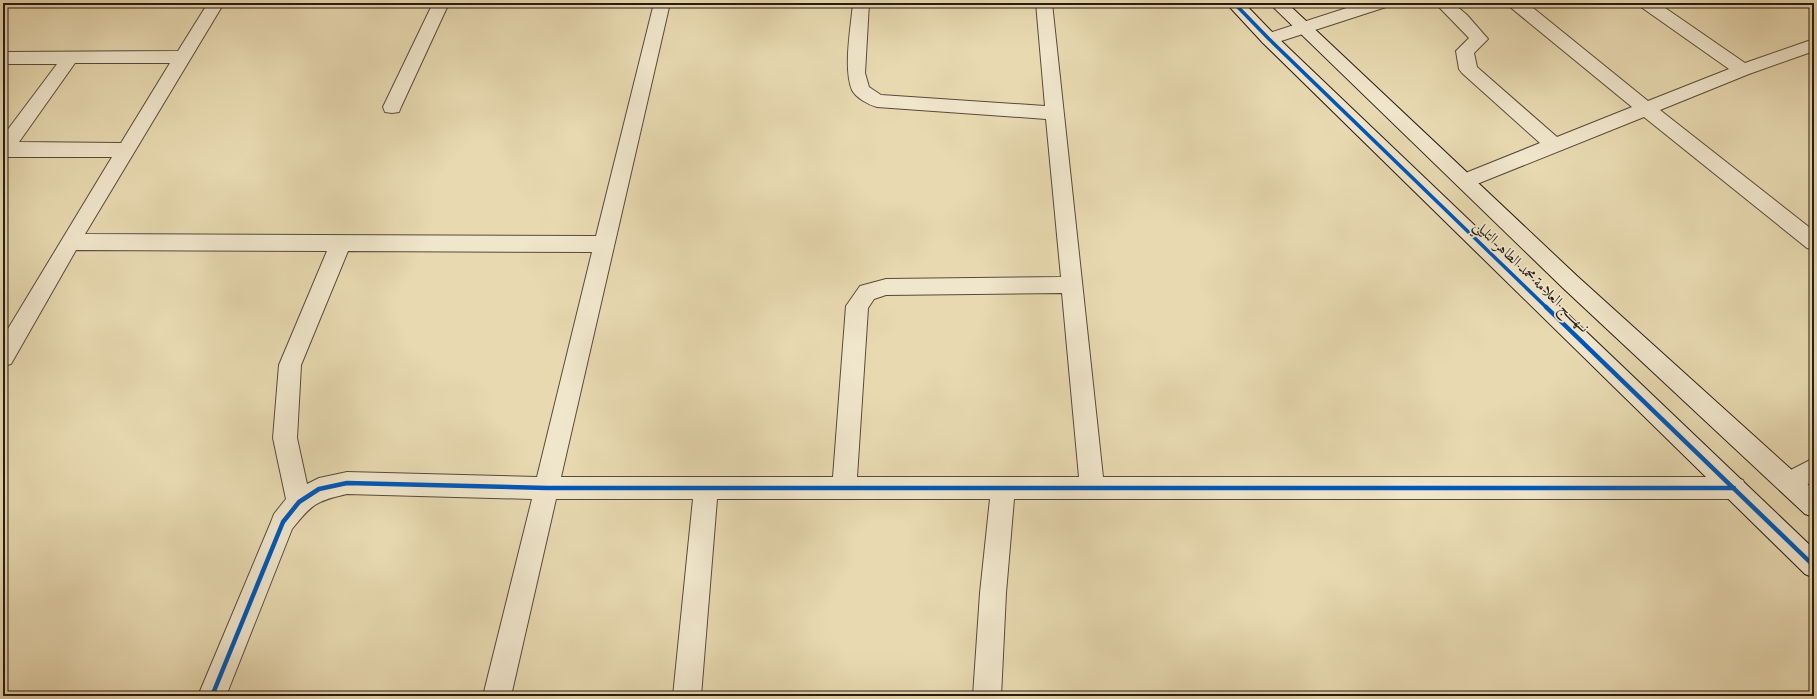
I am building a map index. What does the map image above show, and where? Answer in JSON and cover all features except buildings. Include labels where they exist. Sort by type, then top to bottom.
[{"type":"street","points":[[3,357],[70,242],[216,3]]},
{"type":"street","points":[[392,108],[441,3]]},
{"type":"street","points":[[497,696],[662,3]]},
{"type":"street","points":[[861,3],[856,73],[861,90],[877,102],[1054,113]]},
{"type":"street","points":[[1044,3],[1092,489]]},
{"type":"street","name":"نــهــــج العلامة محمد الطاهر التليلي","points":[[1234,3],[1269,39],[1814,566]]},
{"type":"street","name":"نــهــــج العلامة محمد الطاهر التليلي","points":[[1277,3],[1570,282],[1814,506]]},
{"type":"street","points":[[1269,39],[1380,3]]},
{"type":"street","points":[[1443,3],[1461,19],[1479,40],[1466,51],[1468,69],[1554,145]]},
{"type":"street","points":[[1516,3],[1645,108],[1814,242]]},
{"type":"street","points":[[1646,3],[1743,70]]},
{"type":"street","points":[[1465,181],[1645,108],[1743,70],[1814,45]]},
{"type":"street","points":[[3,58],[183,57]]},
{"type":"street","points":[[3,149],[70,58]]},
{"type":"street","points":[[3,149],[126,150]]},
{"type":"street","points":[[70,242],[604,244]]},
{"type":"street","points":[[300,502],[285,438],[290,365],[341,243]]},
{"type":"street","points":[[844,488],[857,306],[867,292],[886,287],[1072,286]]},
{"type":"street","points":[[1789,483],[1814,469]]},
{"type":"street","points":[[212,696],[283,522],[300,502],[319,489],[347,483],[547,488],[1734,488]]},
{"type":"street","points":[[687,696],[706,488]]},
{"type":"street","points":[[987,696],[993,593],[1003,488]]},
{"type":"cycle path","points":[[1234,3],[1269,39],[1814,566]]},
{"type":"cycle path","points":[[212,696],[283,522],[299,502],[319,489],[347,483],[547,488],[1734,488]]}]
